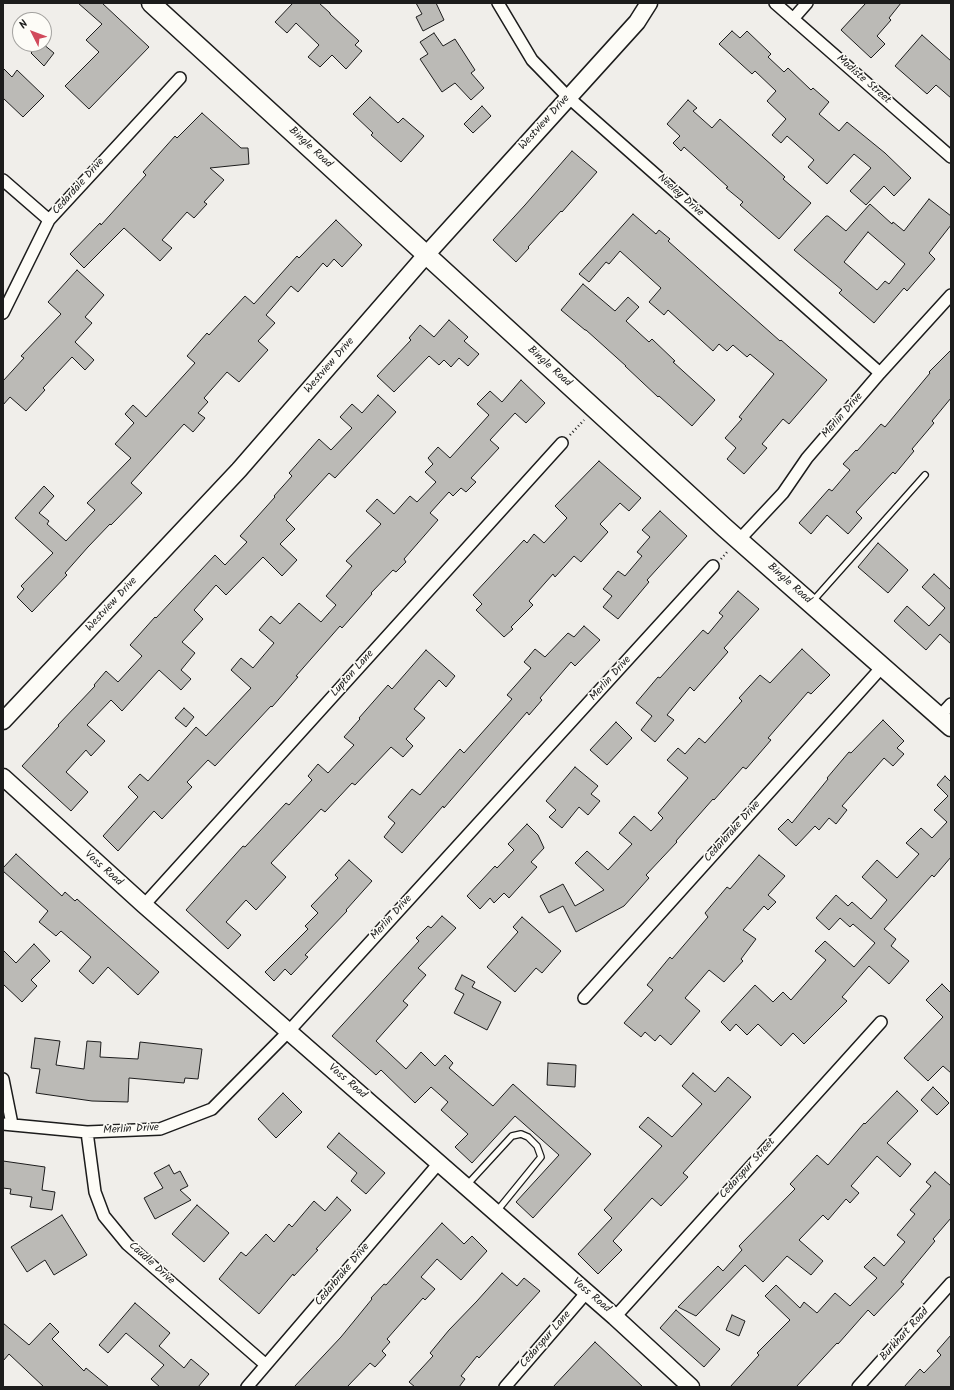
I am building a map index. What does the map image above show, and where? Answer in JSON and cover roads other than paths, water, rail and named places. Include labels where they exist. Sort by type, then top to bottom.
[{"type":"main road","name":"Bingle Road","points":[[151,3],[739,540],[882,667],[947,716]]},
{"type":"main road","name":"Westview Drive","points":[[3,722],[239,470],[426,255],[637,22],[649,3]]},
{"type":"main road","name":"Voss Road","points":[[3,778],[144,905],[587,1292],[691,1387]]},
{"type":"street","name":"Neeley Drive","points":[[498,3],[532,60],[568,97],[880,373]]},
{"type":"street","name":"Modiste Street","points":[[775,3],[951,157]]},
{"type":"street","points":[[793,19],[807,3]]},
{"type":"street","name":"Cedardale Drive","points":[[3,314],[49,220],[180,78]]},
{"type":"street","points":[[3,180],[49,220]]},
{"type":"street","name":"Merlin Drive","points":[[739,540],[783,493],[807,458],[880,373],[951,295]]},
{"type":"street","name":"Lupton Lane","points":[[144,905],[561,444]]},
{"type":"street","name":"Merlin Drive","points":[[7,1124],[87,1132],[160,1129],[212,1109],[289,1031],[712,568]]},
{"type":"street","name":"Cedarbrake Drive","points":[[584,998],[882,667]]},
{"type":"street","name":"Cedarspur Street","points":[[615,1317],[881,1022]]},
{"type":"street","points":[[3,1079],[7,1124]]},
{"type":"street","name":"Caudle Drive","points":[[87,1132],[95,1192],[104,1216],[128,1244],[266,1365]]},
{"type":"street","name":"Cedarbrake Drive","points":[[247,1387],[439,1163]]},
{"type":"street","name":"Burkhart Road","points":[[858,1387],[951,1283]]},
{"type":"street","name":"Cedarspur Lane","points":[[505,1387],[587,1292]]},
{"type":"lane","points":[[811,603],[925,475]]},
{"type":"lane","points":[[466,1186],[512,1136],[521,1134],[528,1137],[537,1146],[541,1157],[496,1213]]}]
